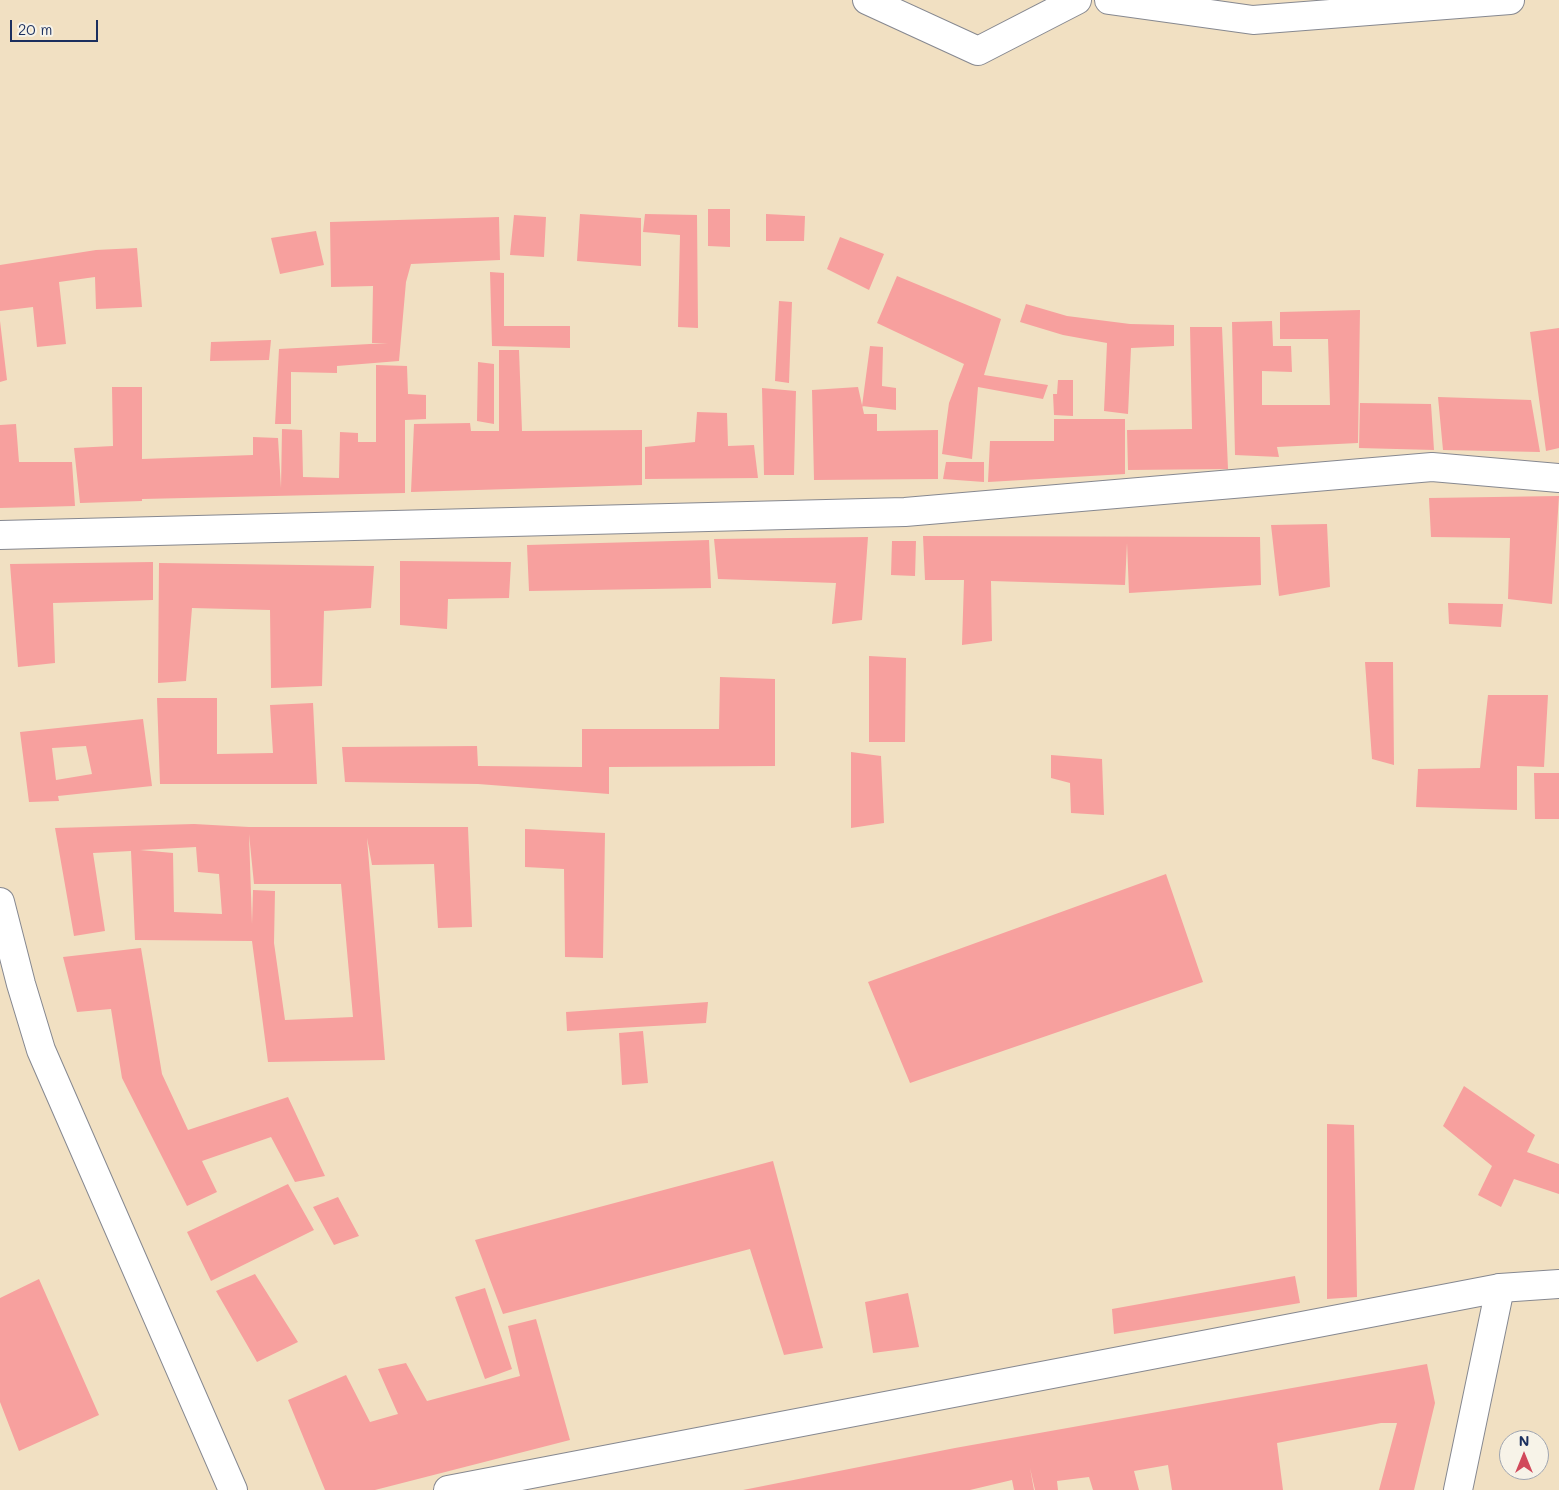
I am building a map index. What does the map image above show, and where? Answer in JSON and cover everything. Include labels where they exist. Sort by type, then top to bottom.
[{"type":"street","points":[[867,0],[978,51],[1077,0]]},
{"type":"street","points":[[1109,0],[1253,20],[1510,0]]},
{"type":"street","points":[[0,535],[905,512],[1432,467],[1559,478]]},
{"type":"street","points":[[0,902],[21,984],[41,1050],[233,1490]]},
{"type":"street","points":[[448,1490],[1500,1288],[1559,1284]]},
{"type":"street","points":[[1458,1490],[1500,1288]]},
{"type":"building","points":[[708,209],[730,209],[730,247],[708,246]]},
{"type":"building","points":[[580,214],[641,218],[641,266],[577,261]]},
{"type":"building","points":[[645,214],[697,215],[698,328],[678,327],[680,235],[643,232]]},
{"type":"building","points":[[766,214],[805,216],[804,241],[766,241]]},
{"type":"building","points":[[514,215],[546,217],[544,257],[510,255]]},
{"type":"building","points":[[499,217],[500,260],[411,264],[406,282],[399,361],[337,366],[337,373],[291,372],[291,424],[275,424],[279,349],[388,343],[372,343],[373,286],[331,287],[330,222]]},
{"type":"building","points":[[316,231],[324,265],[280,274],[271,238]]},
{"type":"building","points":[[840,237],[884,254],[869,290],[827,269]]},
{"type":"building","points":[[137,248],[142,307],[96,309],[95,277],[59,282],[66,344],[37,347],[33,307],[0,311],[0,265],[96,250]]},
{"type":"building","points":[[490,272],[504,273],[504,326],[570,326],[570,348],[492,346]]},
{"type":"building","points":[[897,276],[1001,319],[984,375],[1048,385],[1043,399],[978,387],[972,459],[942,454],[949,403],[964,364],[877,323]]},
{"type":"building","points":[[779,301],[792,302],[789,383],[775,381]]},
{"type":"building","points":[[1026,304],[1067,316],[1130,324],[1174,325],[1174,346],[1131,348],[1128,414],[1104,411],[1107,343],[1063,335],[1020,322]]},
{"type":"building","points":[[1360,310],[1358,443],[1277,447],[1279,457],[1235,455],[1232,322],[1272,321],[1273,346],[1291,346],[1292,372],[1262,371],[1262,405],[1330,405],[1328,339],[1280,339],[1280,312]]},
{"type":"building","points":[[0,321],[7,380],[0,382]]},
{"type":"building","points":[[1190,327],[1222,327],[1228,469],[1128,470],[1127,430],[1192,429]]},
{"type":"building","points":[[1559,328],[1559,448],[1546,451],[1530,332]]},
{"type":"building","points":[[271,340],[269,360],[210,361],[211,342]]},
{"type":"building","points":[[870,346],[883,347],[882,386],[896,388],[896,410],[862,406]]},
{"type":"building","points":[[499,350],[519,350],[522,431],[642,430],[642,485],[411,492],[414,424],[470,423],[471,431],[499,431]]},
{"type":"building","points":[[478,362],[494,364],[494,424],[477,421]]},
{"type":"building","points":[[376,365],[407,366],[408,394],[426,395],[426,419],[405,420],[405,493],[142,499],[142,501],[80,503],[74,448],[113,446],[112,387],[142,387],[142,459],[253,455],[253,437],[278,438],[281,488],[282,429],[302,430],[303,477],[339,478],[340,432],[358,433],[358,442],[376,442]]},
{"type":"building","points":[[1058,380],[1073,380],[1073,416],[1054,415],[1053,394],[1057,394]]},
{"type":"building","points":[[858,387],[864,414],[877,414],[877,431],[938,430],[938,479],[814,480],[812,390]]},
{"type":"building","points":[[762,388],[796,391],[794,475],[764,475]]},
{"type":"building","points":[[1438,397],[1531,400],[1540,452],[1443,450]]},
{"type":"building","points":[[1360,403],[1431,404],[1434,450],[1359,448]]},
{"type":"building","points":[[697,412],[727,413],[728,446],[754,445],[758,478],[645,479],[645,447],[695,442]]},
{"type":"building","points":[[1054,419],[1125,419],[1125,474],[988,482],[990,441],[1054,441]]},
{"type":"building","points":[[16,424],[19,462],[72,462],[75,506],[0,508],[0,425]]},
{"type":"building","points":[[946,462],[984,462],[984,482],[943,479]]},
{"type":"building","points":[[1559,496],[1552,604],[1508,599],[1510,538],[1431,537],[1429,498]]},
{"type":"building","points":[[1327,524],[1330,587],[1279,596],[1271,525]]},
{"type":"building","points":[[923,536],[1260,537],[1261,585],[1129,593],[1127,543],[1125,585],[991,581],[992,641],[962,645],[964,580],[925,580]]},
{"type":"building","points":[[868,537],[862,620],[832,624],[836,583],[718,579],[714,539]]},
{"type":"building","points":[[709,540],[711,588],[529,591],[527,545]]},
{"type":"building","points":[[892,541],[916,541],[915,576],[891,575]]},
{"type":"building","points":[[400,561],[511,562],[509,598],[448,599],[447,629],[400,625]]},
{"type":"building","points":[[153,562],[153,600],[53,603],[55,663],[18,667],[10,564]]},
{"type":"building","points":[[159,563],[374,566],[371,608],[324,611],[322,686],[271,688],[270,610],[192,608],[186,681],[158,683]]},
{"type":"building","points":[[1448,603],[1503,604],[1501,627],[1449,624]]},
{"type":"building","points":[[869,656],[906,658],[905,742],[869,742]]},
{"type":"building","points":[[1365,662],[1393,662],[1394,765],[1372,759]]},
{"type":"building","points":[[720,677],[775,679],[775,766],[609,767],[609,794],[478,784],[345,782],[342,747],[477,746],[478,766],[582,767],[582,729],[719,729]]},
{"type":"building","points":[[1488,695],[1548,695],[1544,767],[1517,766],[1517,810],[1416,807],[1418,769],[1480,768]]},
{"type":"building","points":[[157,698],[217,698],[217,754],[273,753],[270,705],[313,703],[317,784],[160,784]]},
{"type":"building","points":[[143,719],[152,786],[58,796],[59,801],[29,802],[20,732]],"holes":[[[86,746],[92,774],[56,780],[52,748]]]},
{"type":"building","points":[[851,752],[881,756],[884,823],[851,828]]},
{"type":"building","points":[[1051,755],[1102,759],[1104,815],[1071,813],[1070,783],[1051,778]]},
{"type":"building","points":[[1534,773],[1559,773],[1559,819],[1535,819]]},
{"type":"building","points":[[194,824],[249,827],[468,827],[472,927],[438,928],[434,864],[372,865],[367,838],[385,1060],[268,1062],[252,941],[135,940],[131,851],[93,853],[105,931],[74,936],[55,828]],"holes":[[[249,834],[254,884],[341,884],[353,1017],[285,1020],[274,943],[275,891],[253,890],[252,924]],[[196,847],[198,872],[219,874],[222,914],[174,912],[173,853],[140,850]]]},
{"type":"building","points":[[525,829],[605,833],[603,958],[565,957],[564,869],[525,867]]},
{"type":"building","points":[[1166,874],[1203,982],[910,1083],[868,982]]},
{"type":"building","points":[[141,948],[162,1074],[188,1130],[288,1097],[325,1176],[295,1182],[271,1137],[202,1161],[217,1192],[187,1206],[122,1078],[111,1009],[77,1012],[63,957]]},
{"type":"building","points":[[708,1002],[706,1023],[567,1031],[566,1012]]},
{"type":"building","points":[[643,1031],[648,1083],[622,1085],[619,1033]]},
{"type":"building","points":[[1464,1086],[1535,1135],[1527,1152],[1559,1164],[1559,1194],[1514,1179],[1501,1207],[1478,1195],[1492,1166],[1443,1126]]},
{"type":"building","points":[[1327,1124],[1354,1125],[1357,1297],[1327,1299]]},
{"type":"building","points":[[773,1161],[823,1348],[784,1355],[750,1249],[503,1314],[475,1240]]},
{"type":"building","points":[[288,1184],[314,1230],[211,1281],[187,1232]]},
{"type":"building","points":[[338,1197],[359,1236],[334,1245],[313,1207]]},
{"type":"building","points":[[255,1274],[298,1342],[257,1362],[216,1291]]},
{"type":"building","points":[[1295,1276],[1300,1303],[1114,1334],[1112,1309]]},
{"type":"building","points":[[39,1279],[99,1415],[19,1451],[0,1402],[0,1298]]},
{"type":"building","points":[[485,1288],[512,1369],[485,1379],[455,1297]]},
{"type":"building","points":[[908,1293],[919,1347],[873,1353],[865,1302]]},
{"type":"building","points":[[536,1319],[570,1440],[375,1490],[325,1490],[288,1400],[346,1375],[370,1422],[398,1414],[378,1369],[406,1363],[427,1401],[520,1376],[508,1326]]},
{"type":"building","points":[[1427,1364],[1435,1403],[1414,1490],[1379,1490],[1397,1423],[1381,1423],[1277,1443],[1283,1490],[1172,1490],[1168,1465],[1134,1471],[1139,1490],[1093,1490],[1089,1477],[1057,1481],[1058,1490],[1035,1490],[1030,1468],[1034,1490],[1014,1490],[1012,1480],[970,1490],[743,1490],[955,1448]]}]
